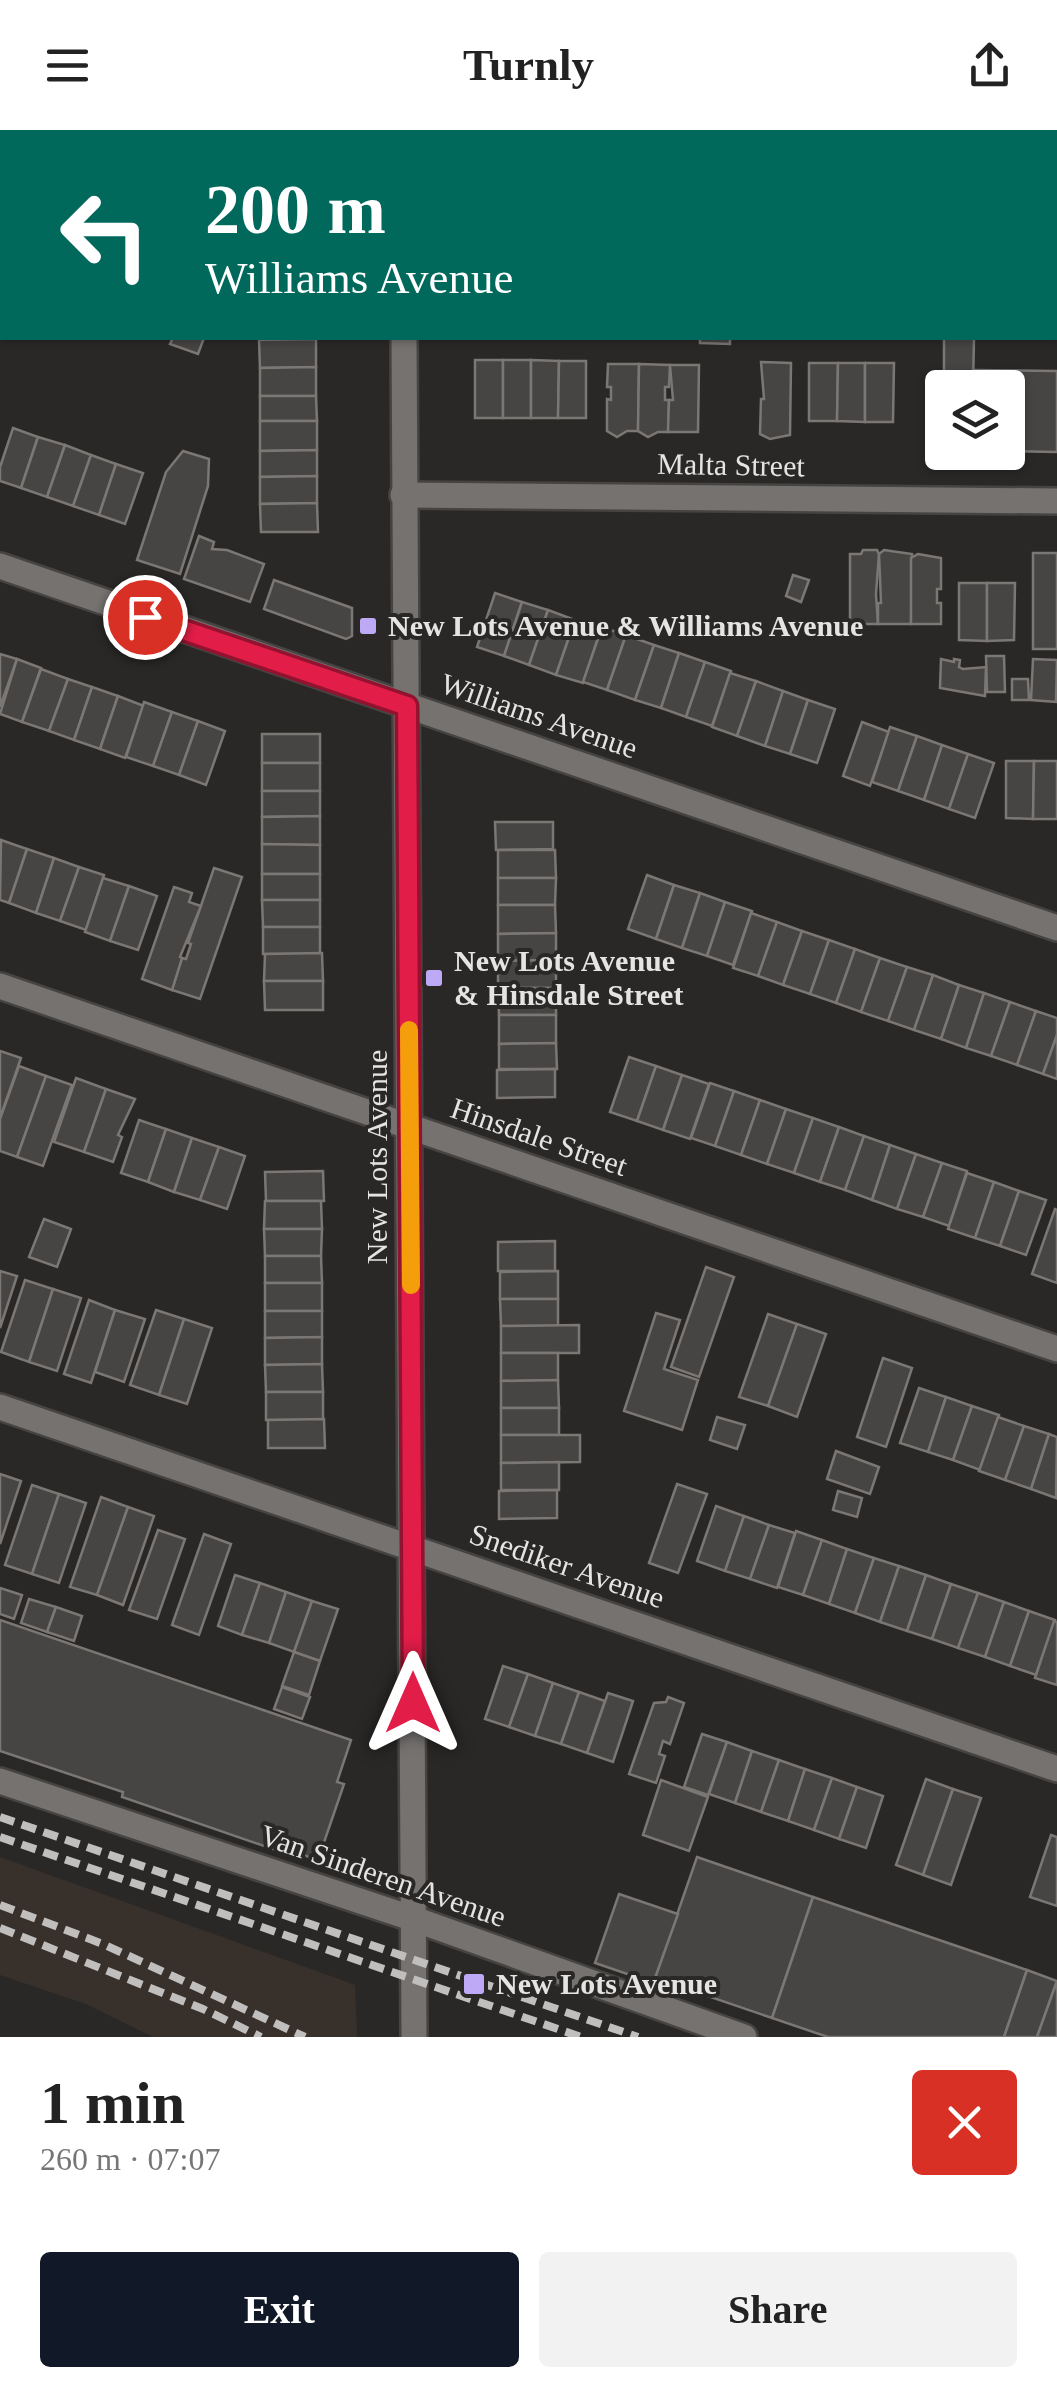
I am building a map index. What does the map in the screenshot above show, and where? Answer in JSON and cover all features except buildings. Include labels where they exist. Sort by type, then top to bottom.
[{"type":"street","name":"New Lots Avenue","points":[[404,340],[414,2037]]},
{"type":"street","name":"Malta Street","points":[[404,494],[1057,501]]},
{"type":"street","name":"Williams Avenue","points":[[0,566],[1057,928]]},
{"type":"street","points":[[1004,909],[1057,908]]},
{"type":"street","name":"Hinsdale Street","points":[[0,986],[1057,1350]]},
{"type":"street","name":"Snediker Avenue","points":[[0,1406],[1057,1769]]},
{"type":"street","name":"Van Sinderen Avenue","points":[[0,1781],[414,1919],[744,2037]]},
{"type":"shaded area","points":[[0,1857],[355,1985],[357,2037],[153,2037],[86,2004],[0,1975]]},
{"type":"railway","points":[[0,1817],[638,2037]]},
{"type":"railway","points":[[0,1837],[581,2037]]},
{"type":"railway","points":[[0,1905],[103,1944],[305,2037]]},
{"type":"railway","points":[[0,1928],[203,2009],[261,2037]]},
{"type":"slow traffic","points":[[409,1030],[411,1285]]},
{"type":"place","name":"New Lots Avenue & Williams Avenue","points":[[368,626]]},
{"type":"place","name":"New Lots Avenue & Hinsdale Street","points":[[434,978]]},
{"type":"place","name":"New Lots Avenue","points":[[474,1984]]},
{"type":"route","points":[[145,617],[407,706],[413,1703]]}]
